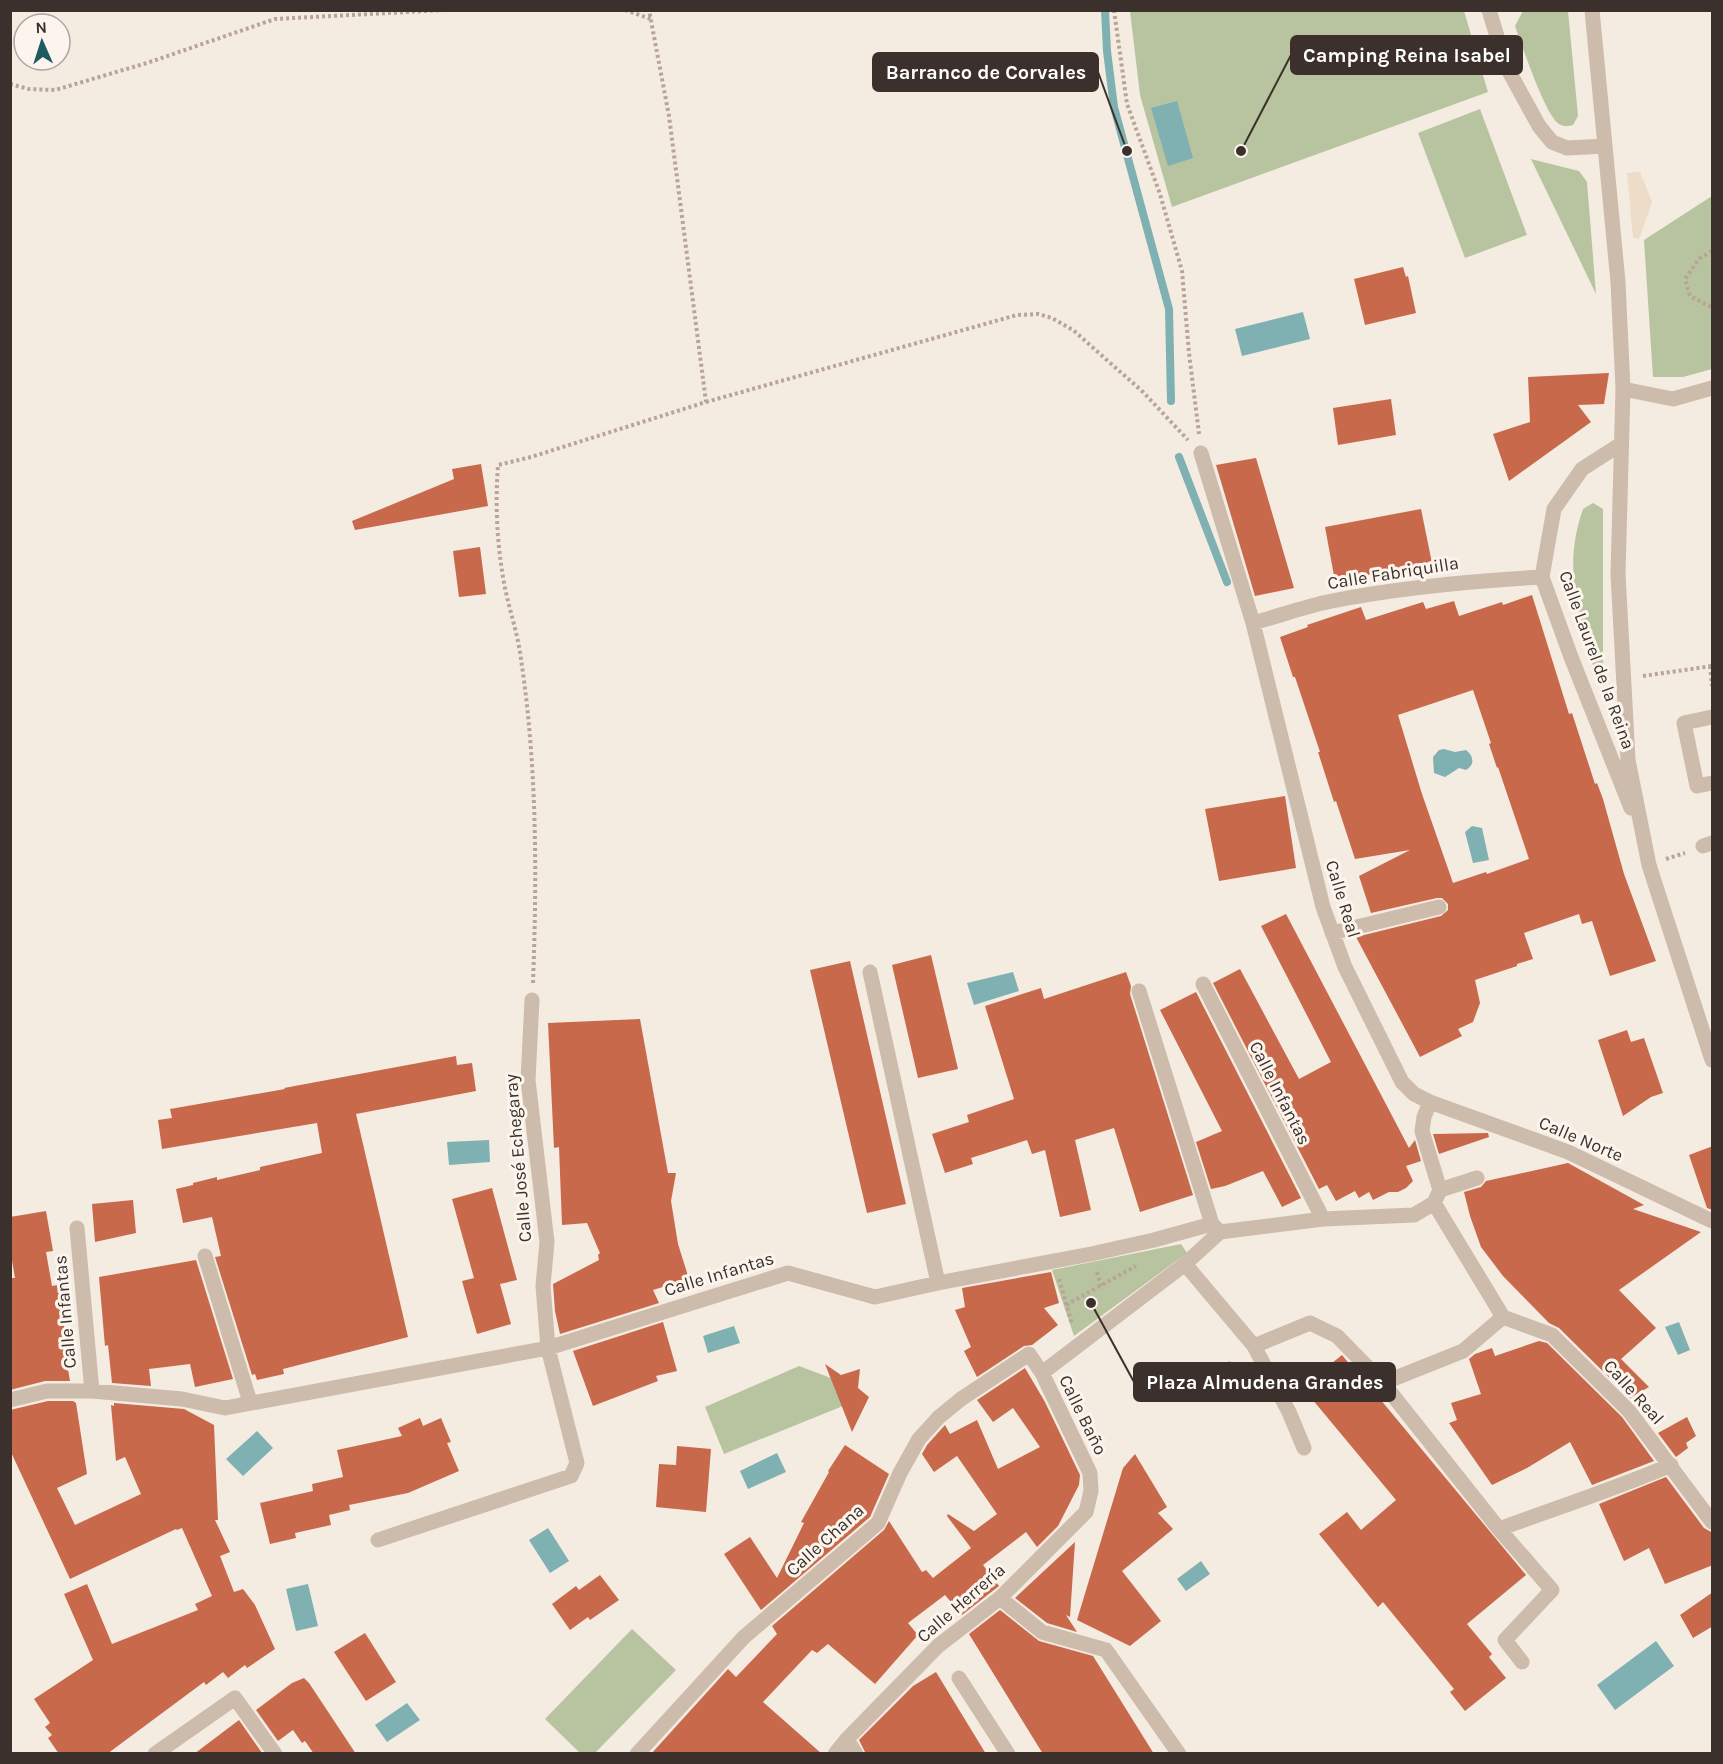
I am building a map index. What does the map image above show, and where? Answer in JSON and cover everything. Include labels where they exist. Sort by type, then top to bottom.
[{"type":"street","points":[[1489,10],[1506,66],[1539,126],[1552,142],[1568,148],[1605,146]]},
{"type":"street","name":"Calle Laurel de la Reina","points":[[1592,10],[1618,282],[1623,389],[1618,573],[1628,760],[1649,865],[1713,1060]]},
{"type":"street","points":[[1623,389],[1673,399],[1713,388]]},
{"type":"street","name":"Calle Laurel de la Reina","points":[[1621,444],[1582,469],[1554,508],[1542,578],[1644,842]]},
{"type":"street","name":"Calle Real","points":[[1202,453],[1253,623],[1323,907],[1332,933],[1345,967],[1402,1082],[1414,1094],[1430,1102]]},
{"type":"street","name":"Calle Fabriquilla","points":[[1253,623],[1330,602],[1403,589],[1466,582],[1542,578]]},
{"type":"street","points":[[1713,717],[1684,723],[1697,786],[1713,783]]},
{"type":"street","points":[[1332,933],[1439,907]]},
{"type":"street","points":[[870,972],[938,1283]]},
{"type":"street","name":"Calle Infantas","points":[[1203,984],[1323,1219]]},
{"type":"street","points":[[1042,1373],[1185,1264],[1216,1228],[1139,991]]},
{"type":"street","name":"Calle José Echegaray","points":[[532,1000],[528,1080],[547,1242],[543,1286],[548,1348]]},
{"type":"street","points":[[1383,1383],[1463,1351],[1503,1317],[1437,1196],[1422,1131],[1430,1102]]},
{"type":"street","name":"Calle Norte","points":[[1430,1102],[1568,1152],[1713,1221]]},
{"type":"street","name":"Calle Infantas","points":[[10,1400],[47,1390],[92,1391],[182,1399],[225,1408],[548,1348],[788,1273],[875,1297],[1216,1228],[1323,1219],[1414,1215],[1437,1196],[1477,1178]]},
{"type":"street","name":"Calle Infantas","points":[[77,1228],[92,1391]]},
{"type":"street","points":[[205,1256],[250,1402]]},
{"type":"street","points":[[1185,1264],[1254,1346],[1289,1412],[1304,1448]]},
{"type":"street","name":"Calle Real","points":[[1503,1317],[1552,1335],[1629,1411],[1713,1522]]},
{"type":"street","points":[[1254,1346],[1310,1323],[1337,1336],[1383,1383],[1499,1529],[1552,1590],[1505,1640],[1522,1662]]},
{"type":"street","points":[[378,1540],[571,1476],[578,1463],[548,1348]]},
{"type":"street","name":"Calle Chana","points":[[637,1754],[744,1637],[878,1523],[900,1473],[919,1439],[939,1417],[961,1399],[1029,1354],[1042,1373]]},
{"type":"street","name":"Calle Baño","points":[[1042,1373],[1090,1473]]},
{"type":"street","points":[[1499,1529],[1631,1482],[1671,1465]]},
{"type":"street","name":"Calle Herrería","points":[[836,1754],[939,1646],[1000,1598],[1086,1512],[1091,1491],[1090,1473]]},
{"type":"street","points":[[1000,1598],[1042,1632],[1106,1650],[1179,1754]]},
{"type":"street","points":[[959,1678],[1008,1754]]},
{"type":"street","points":[[155,1754],[235,1698],[275,1754]]},
{"type":"street","points":[[848,1739],[856,1754]]},
{"type":"path","points":[[10,84],[55,90],[147,63],[275,19],[445,10]]},
{"type":"path","points":[[625,10],[651,19]]},
{"type":"path","points":[[649,10],[669,116],[706,402]]},
{"type":"path","points":[[1114,10],[1127,104],[1160,194],[1182,271],[1189,353],[1202,453]]},
{"type":"path","points":[[1713,251],[1699,259],[1685,279],[1690,296],[1709,306],[1713,304]]},
{"type":"path","points":[[532,1000],[535,923],[530,735],[521,657],[505,587],[496,528],[498,465],[531,457],[706,402],[1017,315],[1038,314],[1052,318],[1073,330],[1143,392],[1202,453]]},
{"type":"path","points":[[1649,675],[1711,666],[1713,686]]},
{"type":"path","points":[[1649,865],[1708,845]]},
{"type":"path","points":[[1066,1305],[1158,1253],[1154,1240]]},
{"type":"path","points":[[1053,1262],[1079,1344]]},
{"type":"green space","points":[[1130,11],[1464,11],[1488,92],[1172,207],[1140,95]]},
{"type":"green space","points":[[1523,11],[1568,11],[1578,116],[1573,125],[1559,124],[1547,108],[1515,26]]},
{"type":"green space","points":[[1480,109],[1527,235],[1465,258],[1418,133]]},
{"type":"green space","points":[[1531,159],[1579,171],[1587,182],[1596,294]]},
{"type":"green space","points":[[1712,196],[1712,369],[1683,377],[1653,377],[1644,240]]},
{"type":"green space","points":[[1593,503],[1603,509],[1603,672],[1595,672],[1583,631],[1573,572],[1577,531],[1583,509]]},
{"type":"green space","points":[[1181,1244],[1187,1253],[1074,1336],[1052,1270]]},
{"type":"green space","points":[[799,1366],[831,1378],[843,1406],[724,1454],[705,1407]]},
{"type":"green space","points":[[632,1629],[676,1670],[595,1753],[580,1753],[545,1719]]},
{"type":"shaded area","points":[[1640,172],[1652,202],[1639,239],[1633,237],[1627,173]]},
{"type":"water","points":[[1177,101],[1193,158],[1168,166],[1151,108]]},
{"type":"water","points":[[1303,312],[1310,339],[1242,356],[1235,329]]},
{"type":"water","points":[[1439,750],[1455,752],[1466,750],[1472,758],[1471,766],[1466,770],[1459,768],[1445,777],[1434,773],[1433,757]]},
{"type":"water","points":[[1472,826],[1482,828],[1489,860],[1473,863],[1465,832]]},
{"type":"water","points":[[1013,972],[1019,991],[974,1005],[967,983]]},
{"type":"water","points":[[489,1140],[490,1162],[449,1165],[447,1142]]},
{"type":"water","points":[[1679,1322],[1690,1350],[1678,1355],[1665,1327]]},
{"type":"water","points":[[734,1326],[740,1343],[708,1353],[703,1336]]},
{"type":"water","points":[[1230,1361],[1241,1382],[1212,1396],[1201,1375]]},
{"type":"water","points":[[257,1431],[273,1448],[243,1476],[226,1459]]},
{"type":"water","points":[[777,1453],[786,1472],[748,1489],[740,1471]]},
{"type":"water","points":[[548,1528],[569,1561],[550,1573],[529,1540]]},
{"type":"water","points":[[1201,1561],[1210,1574],[1186,1591],[1177,1579]]},
{"type":"water","points":[[308,1584],[318,1626],[296,1631],[286,1589]]},
{"type":"water","points":[[1656,1641],[1674,1666],[1615,1710],[1597,1685]]},
{"type":"water","points":[[407,1703],[420,1720],[387,1742],[375,1725]]},
{"type":"building","points":[[1403,267],[1406,277],[1408,276],[1416,313],[1365,325],[1354,279]]},
{"type":"building","points":[[1609,373],[1604,404],[1578,405],[1591,422],[1509,481],[1493,434],[1530,422],[1528,377]]},
{"type":"building","points":[[1391,399],[1396,435],[1338,445],[1333,408]]},
{"type":"building","points":[[1256,458],[1294,588],[1255,596],[1216,465]]},
{"type":"building","points":[[481,464],[488,506],[355,530],[352,521],[454,479],[452,469]]},
{"type":"building","points":[[1421,509],[1432,563],[1335,581],[1325,527]]},
{"type":"building","points":[[480,547],[486,594],[459,597],[453,551]]},
{"type":"building","points":[[1532,595],[1569,714],[1572,713],[1595,784],[1597,783],[1603,799],[1624,874],[1656,961],[1610,976],[1592,921],[1582,924],[1579,914],[1524,933],[1533,959],[1475,980],[1480,1003],[1473,1022],[1458,1029],[1462,1036],[1420,1057],[1356,937],[1441,916],[1448,910],[1448,904],[1442,898],[1437,898],[1371,913],[1359,876],[1410,850],[1355,859],[1280,637],[1308,627],[1307,625],[1361,607],[1366,620],[1423,602],[1426,609],[1454,601],[1459,616],[1502,602],[1503,605]],"holes":[[[1473,690],[1491,743],[1489,744],[1529,859],[1453,883],[1398,715]]]},
{"type":"building","points":[[1285,796],[1296,868],[1219,881],[1205,809]]},
{"type":"building","points":[[1286,914],[1409,1148],[1415,1140],[1421,1161],[1406,1166],[1413,1181],[1398,1192],[1389,1192],[1373,1200],[1369,1192],[1359,1198],[1355,1191],[1336,1201],[1327,1185],[1319,1189],[1213,983],[1240,969],[1299,1079],[1331,1062],[1261,926]]},
{"type":"building","points":[[931,955],[958,1069],[918,1078],[892,965]]},
{"type":"building","points":[[850,961],[906,1204],[867,1213],[810,970]]},
{"type":"building","points":[[1126,972],[1131,986],[1130,994],[1193,1195],[1140,1212],[1114,1128],[1075,1140],[1091,1210],[1060,1217],[1045,1150],[1032,1154],[1027,1140],[971,1158],[973,1164],[945,1173],[932,1134],[969,1122],[967,1115],[1014,1099],[985,1006],[1041,988],[1044,999]]},
{"type":"building","points":[[1196,992],[1301,1198],[1282,1207],[1263,1171],[1211,1189],[1196,1142],[1222,1131],[1160,1010]]},
{"type":"building","points":[[640,1019],[668,1173],[676,1173],[671,1201],[678,1244],[689,1279],[653,1290],[659,1303],[560,1334],[553,1284],[599,1260],[600,1253],[587,1223],[562,1225],[559,1147],[554,1148],[548,1023]]},
{"type":"building","points":[[1627,1030],[1631,1042],[1644,1038],[1663,1093],[1651,1097],[1623,1116],[1598,1040]]},
{"type":"building","points":[[456,1056],[457,1065],[472,1063],[476,1091],[356,1114],[408,1337],[283,1369],[284,1374],[257,1380],[255,1374],[252,1375],[215,1257],[221,1256],[212,1217],[183,1223],[176,1189],[217,1177],[217,1180],[260,1170],[260,1167],[322,1153],[317,1123],[162,1149],[158,1120],[172,1118],[170,1109]]},
{"type":"building","points":[[1488,1133],[1489,1137],[1439,1154],[1433,1134]]},
{"type":"building","points":[[1713,1146],[1713,1210],[1707,1208],[1689,1155]]},
{"type":"building","points":[[1568,1163],[1644,1205],[1633,1209],[1701,1232],[1619,1290],[1656,1328],[1621,1359],[1649,1387],[1630,1398],[1559,1328],[1549,1323],[1503,1276],[1481,1247],[1470,1216],[1464,1192],[1481,1187],[1486,1181]]},
{"type":"building","points":[[492,1188],[517,1280],[500,1284],[511,1324],[477,1334],[462,1281],[474,1278],[452,1199]]},
{"type":"building","points":[[133,1200],[136,1233],[95,1242],[92,1204]]},
{"type":"building","points":[[46,1211],[53,1251],[46,1252],[52,1286],[58,1285],[70,1381],[45,1381],[10,1390],[10,1278],[15,1278],[10,1249],[10,1217]]},
{"type":"building","points":[[196,1260],[233,1379],[195,1387],[190,1364],[149,1369],[151,1386],[112,1383],[108,1345],[105,1346],[99,1277]]},
{"type":"building","points":[[1051,1272],[1059,1303],[1044,1308],[1058,1325],[1032,1345],[1024,1346],[977,1377],[964,1351],[971,1347],[955,1310],[965,1307],[962,1288]]},
{"type":"building","points":[[663,1322],[677,1371],[656,1376],[658,1381],[593,1406],[573,1351]]},
{"type":"building","points":[[1539,1341],[1547,1343],[1622,1417],[1654,1461],[1592,1485],[1570,1442],[1527,1468],[1492,1485],[1449,1423],[1457,1420],[1451,1403],[1481,1394],[1469,1359],[1475,1354],[1492,1348],[1495,1356]]},
{"type":"building","points":[[1342,1355],[1526,1575],[1467,1624],[1492,1654],[1489,1657],[1506,1678],[1465,1711],[1450,1692],[1454,1689],[1383,1602],[1378,1607],[1319,1534],[1347,1512],[1361,1530],[1396,1500],[1302,1387]]},
{"type":"building","points":[[825,1364],[841,1375],[860,1369],[858,1388],[869,1397],[852,1432]]},
{"type":"building","points":[[1025,1368],[1045,1402],[1080,1475],[1079,1485],[1058,1526],[1037,1547],[1026,1532],[983,1565],[999,1586],[962,1615],[945,1595],[908,1623],[918,1635],[875,1684],[828,1644],[817,1653],[812,1650],[763,1702],[822,1754],[651,1754],[728,1669],[736,1677],[777,1634],[772,1626],[884,1530],[889,1521],[922,1572],[926,1570],[933,1578],[971,1548],[947,1516],[948,1514],[974,1531],[997,1514],[957,1456],[934,1472],[922,1454],[945,1425],[950,1434],[977,1420],[998,1469],[1040,1447],[1013,1408],[993,1422],[977,1400]]},
{"type":"building","points":[[48,1401],[76,1403],[87,1474],[57,1488],[75,1525],[141,1494],[125,1457],[116,1461],[111,1405],[114,1406],[114,1403],[184,1409],[214,1425],[218,1520],[215,1520],[230,1552],[220,1556],[234,1592],[243,1589],[255,1605],[275,1649],[247,1668],[245,1665],[228,1678],[223,1672],[206,1685],[204,1682],[107,1754],[59,1754],[48,1738],[52,1735],[45,1727],[50,1723],[34,1699],[93,1660],[64,1594],[87,1584],[112,1644],[198,1610],[195,1604],[212,1596],[182,1528],[70,1579],[10,1450],[10,1410]]},
{"type":"building","points":[[1687,1417],[1696,1436],[1686,1443],[1688,1448],[1676,1457],[1658,1433]]},
{"type":"building","points":[[420,1418],[423,1426],[441,1418],[451,1442],[447,1443],[459,1471],[408,1493],[349,1505],[350,1510],[329,1515],[331,1525],[295,1533],[296,1538],[270,1544],[260,1503],[313,1491],[312,1484],[343,1477],[337,1450],[402,1436],[398,1428]]},
{"type":"building","points":[[845,1445],[889,1474],[870,1517],[761,1610],[724,1554],[750,1537],[777,1578],[804,1523],[801,1522],[828,1471]]},
{"type":"building","points":[[677,1446],[711,1449],[706,1512],[656,1507],[659,1464],[676,1465]]},
{"type":"building","points":[[1135,1454],[1167,1507],[1158,1513],[1173,1529],[1122,1571],[1161,1621],[1130,1646],[1077,1620],[1123,1468]]},
{"type":"building","points":[[1666,1477],[1704,1528],[1713,1533],[1713,1565],[1665,1584],[1649,1548],[1624,1561],[1599,1504]]},
{"type":"building","points":[[1075,1542],[1070,1617],[1066,1615],[1077,1632],[1047,1623],[1015,1598]]},
{"type":"building","points":[[600,1575],[619,1600],[590,1620],[588,1617],[570,1630],[552,1604],[576,1586],[579,1590]]},
{"type":"building","points":[[1713,1592],[1713,1626],[1693,1638],[1680,1615]]},
{"type":"building","points":[[1000,1610],[1039,1641],[1093,1656],[1154,1754],[1043,1754],[969,1634]]},
{"type":"building","points":[[365,1633],[396,1682],[366,1701],[334,1652]]},
{"type":"building","points":[[936,1672],[986,1754],[866,1754],[859,1740],[913,1686]]},
{"type":"building","points":[[304,1678],[356,1754],[314,1754],[293,1730],[278,1741],[256,1710],[292,1683]]},
{"type":"building","points":[[239,1720],[262,1753],[194,1754]]},
{"type":"waterway","points":[[1105,10],[1114,107],[1169,309],[1171,401]]},
{"type":"waterway","points":[[1179,457],[1227,582]]},
{"type":"place","name":"Barranco de Corvales","points":[[1127,151]]},
{"type":"place","name":"Camping Reina Isabel","points":[[1241,151]]},
{"type":"place","name":"Plaza Almudena Grandes","points":[[1091,1303]]}]
